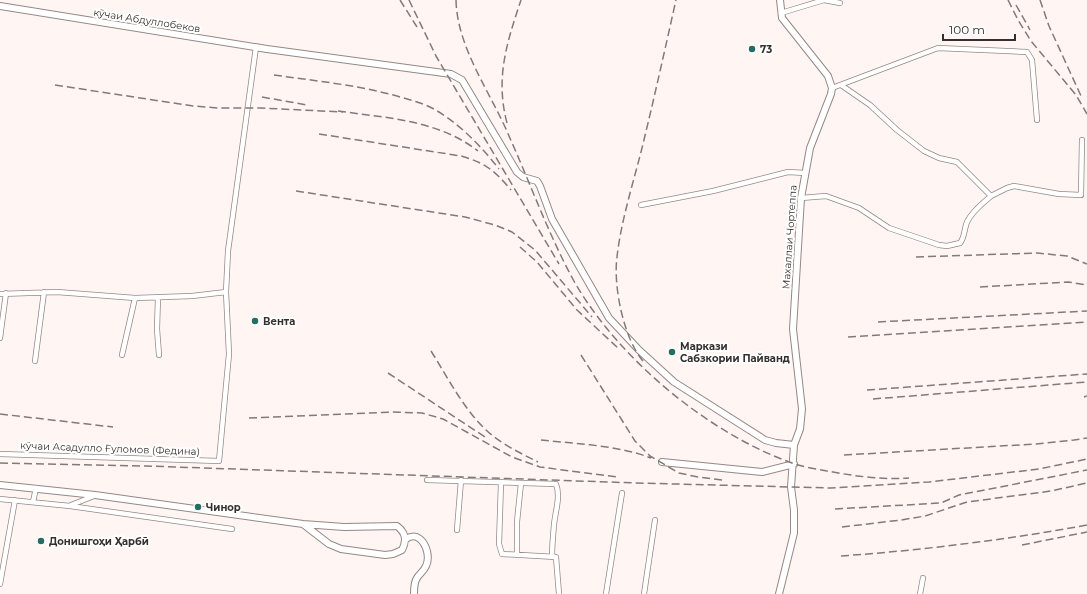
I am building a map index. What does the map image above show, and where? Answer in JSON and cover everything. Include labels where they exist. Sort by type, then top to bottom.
[{"type":"street","points":[[780,0],[782,18],[828,76],[832,88],[938,48],[1027,52],[1032,60],[1037,120]]},
{"type":"street","points":[[781,13],[824,0],[840,3]]},
{"type":"street","name":"кӯчаи Абдуллобеков","points":[[0,6],[267,49],[451,74],[456,76],[462,80],[517,172],[522,177],[537,180],[552,219],[609,318],[639,350],[674,382],[765,440],[794,445]]},
{"type":"street","points":[[0,294],[44,292],[135,298],[192,296],[226,292],[228,250],[256,47]]},
{"type":"street","points":[[841,85],[870,106],[924,151],[939,158],[957,162],[991,196]]},
{"type":"street","name":"Махаллаи Чортеппа","points":[[779,594],[794,533],[794,510],[791,487],[794,464],[794,445],[800,429],[802,409],[793,329],[801,198],[810,148],[832,88]]},
{"type":"street","points":[[801,198],[826,196],[859,208],[890,228],[939,245],[947,246],[960,243],[963,240],[968,220],[976,210],[991,196],[1007,188],[1014,186],[1059,194],[1081,195],[1082,140]]},
{"type":"street","points":[[640,205],[713,191],[788,172],[805,173]]},
{"type":"street","points":[[35,361],[44,292]]},
{"type":"street","name":"кӯчаи Асадулло Ғуломов (Федина)","points":[[0,454],[219,461],[230,354],[226,292]]},
{"type":"street","points":[[0,338],[6,294]]},
{"type":"street","points":[[158,297],[157,329],[159,355]]},
{"type":"street","points":[[122,355],[135,298]]},
{"type":"street","points":[[662,462],[762,472],[794,464]]},
{"type":"street","points":[[427,480],[556,484],[558,488],[558,499],[554,523],[552,557]]},
{"type":"street","points":[[457,530],[461,480]]},
{"type":"street","points":[[501,482],[499,544],[502,554],[556,557],[559,594]]},
{"type":"street","points":[[517,555],[521,483]]},
{"type":"street","points":[[0,485],[95,495],[303,524],[344,527],[397,526],[404,531],[406,539],[402,550],[393,554],[378,554],[341,549],[330,544],[303,524]]},
{"type":"street","points":[[33,502],[36,488]]},
{"type":"street","points":[[606,594],[622,493]]},
{"type":"street","points":[[70,506],[95,495]]},
{"type":"street","points":[[0,500],[15,500],[70,506],[232,529]]},
{"type":"street","points":[[0,584],[15,500]]},
{"type":"street","points":[[644,594],[655,520]]},
{"type":"street","points":[[406,539],[411,536],[416,536],[426,546],[428,555],[427,565],[416,578],[414,594]]},
{"type":"street","points":[[920,594],[923,578]]},
{"type":"railway","points":[[400,0],[417,27]]},
{"type":"railway","points":[[409,0],[436,56],[559,264]]},
{"type":"railway","points":[[456,0],[458,18],[468,53],[502,120],[540,210],[575,283],[594,312],[641,366],[669,391],[698,413],[729,433],[760,450],[792,463],[814,469],[868,477],[909,478]]},
{"type":"railway","points":[[507,123],[502,91],[502,75],[507,46],[521,0]]},
{"type":"railway","points":[[643,361],[630,340],[621,312],[618,297],[616,269],[617,257],[624,216],[646,130],[676,0]]},
{"type":"railway","points":[[1008,0],[1031,41],[1076,95],[1087,114]]},
{"type":"railway","points":[[1040,0],[1049,26],[1081,96]]},
{"type":"railway","points":[[1016,5],[1030,30]]},
{"type":"railway","points":[[274,75],[369,89],[404,98],[432,108],[460,127],[477,143],[499,169]]},
{"type":"railway","points":[[55,85],[193,106],[343,112]]},
{"type":"railway","points":[[262,97],[307,105]]},
{"type":"railway","points":[[338,111],[411,122],[429,127],[463,141],[478,151]]},
{"type":"railway","points":[[319,134],[461,156],[489,168],[511,190]]},
{"type":"railway","points":[[296,191],[465,217],[495,225],[512,232],[535,250],[592,317]]},
{"type":"railway","points":[[520,247],[537,262],[577,310],[618,348]]},
{"type":"railway","points":[[916,257],[1037,253],[1067,256],[1087,264]]},
{"type":"railway","points":[[980,287],[1068,282],[1087,285]]},
{"type":"railway","points":[[878,322],[1087,311]]},
{"type":"railway","points":[[848,337],[1087,322]]},
{"type":"railway","points":[[431,351],[463,402],[486,430],[504,444],[538,462]]},
{"type":"railway","points":[[581,355],[635,441],[650,456],[679,473],[723,480]]},
{"type":"railway","points":[[388,373],[485,437]]},
{"type":"railway","points":[[867,390],[1087,374]]},
{"type":"railway","points":[[873,399],[1087,382]]},
{"type":"railway","points":[[249,418],[392,412],[422,413],[443,419],[512,457],[540,467],[617,477]]},
{"type":"railway","points":[[0,414],[113,427]]},
{"type":"railway","points":[[844,455],[1036,444],[1087,438]]},
{"type":"railway","points":[[541,440],[625,450],[651,458]]},
{"type":"railway","points":[[0,463],[146,466],[637,483],[831,488],[929,482],[1039,469],[1087,459]]},
{"type":"railway","points":[[835,509],[941,503],[959,495],[1087,470]]},
{"type":"railway","points":[[842,527],[925,516],[967,502],[1051,491],[1087,483]]},
{"type":"railway","points":[[841,556],[964,544],[1087,525]]},
{"type":"railway","points":[[1022,545],[1087,532]]},
{"type":"place","name":"73","points":[[752,49]]},
{"type":"place","name":"Вента","points":[[255,321]]},
{"type":"place","name":"Маркази Сабзкории Пайванд","points":[[672,352]]},
{"type":"place","name":"Чинор","points":[[198,507]]},
{"type":"place","name":"Донишгоҳи Ҳарбӣ","points":[[41,541]]}]
